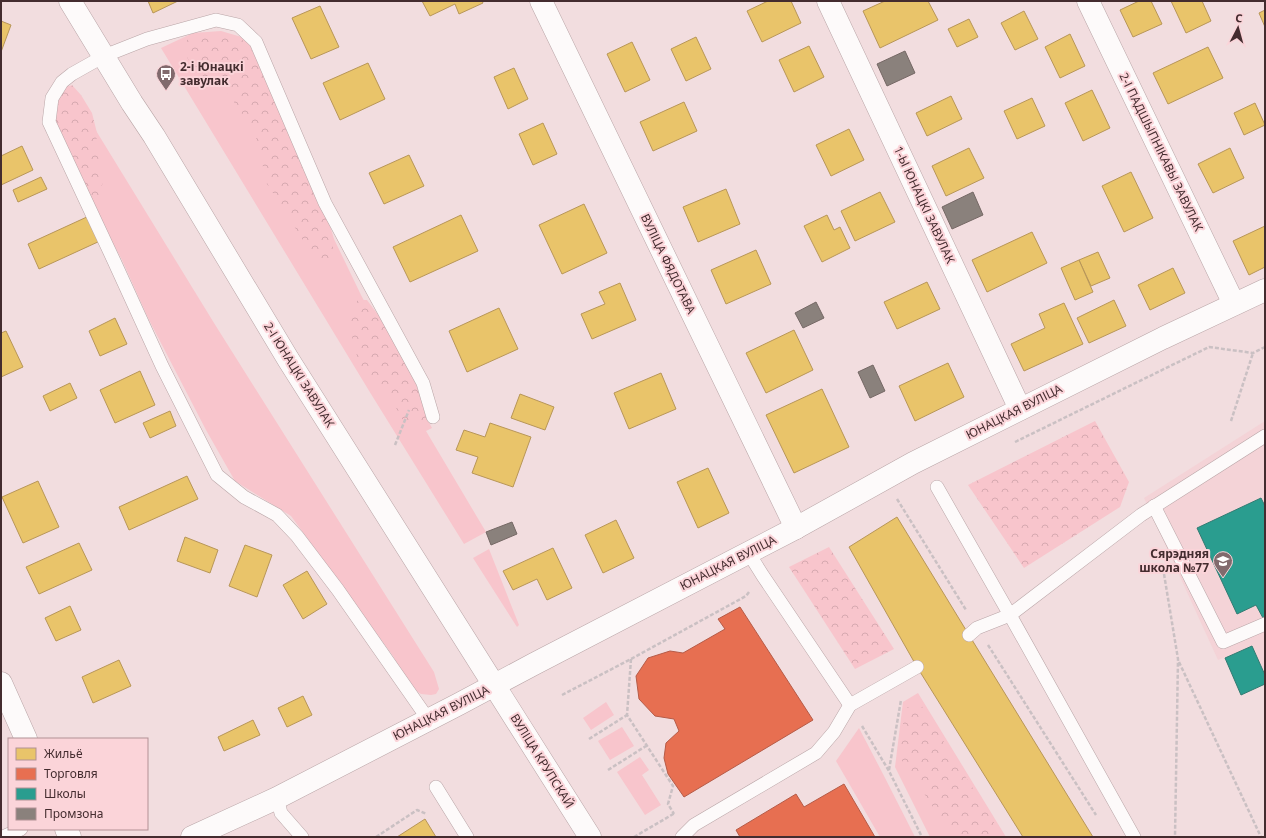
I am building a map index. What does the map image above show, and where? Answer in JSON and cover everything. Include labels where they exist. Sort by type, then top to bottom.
[{"type":"street","name":"2-І ЮНАЦКІ ЗАВУЛАК","points":[[70,1],[132,103],[154,136],[288,359],[494,685]]},
{"type":"street","name":"ВУЛІЦА ФЯДОТАВА","points":[[541,1],[796,528]]},
{"type":"street","name":"1-Ы ЮНАЦКІ ЗАВУЛАК","points":[[828,1],[1020,409]]},
{"type":"street","name":"2-І ПАДШЫПНІКАВЫ ЗАВУЛАК","points":[[1088,1],[1234,304]]},
{"type":"street","name":"ЮНАЦКАЯ ВУЛІЦА","points":[[192,837],[277,798],[796,528],[913,462],[1265,290]]},
{"type":"street","points":[[1,683],[26,738]]},
{"type":"street","name":"ВУЛІЦА КРУПСКАЙ","points":[[494,685],[590,837]]},
{"type":"lane","points":[[428,719],[338,590],[297,536],[277,514],[244,497],[217,475],[162,366],[49,122],[52,98],[62,82],[72,74],[104,56],[147,39],[216,20],[238,25],[256,42],[325,203],[423,383],[433,418]]},
{"type":"lane","points":[[973,632],[1010,615],[1141,515],[1265,436]]},
{"type":"lane","points":[[937,487],[1134,837]]},
{"type":"lane","points":[[1154,506],[1223,642],[1265,624]]},
{"type":"lane","points":[[748,552],[850,705]]},
{"type":"lane","points":[[682,837],[694,825],[816,753],[834,732],[850,705],[911,670]]},
{"type":"lane","points":[[436,788],[468,837]]},
{"type":"lane","points":[[277,798],[281,813],[302,837]]},
{"type":"lane","points":[[3,837],[19,830]]},
{"type":"path","points":[[1013,442],[1027,437],[1209,347],[1253,353],[1265,347]]},
{"type":"path","points":[[1232,421],[1253,353]]},
{"type":"path","points":[[395,445],[410,407]]},
{"type":"path","points":[[895,497],[973,632],[1097,817]]},
{"type":"path","points":[[1163,570],[1178,659],[1175,837]]},
{"type":"path","points":[[562,695],[746,596],[763,576]]},
{"type":"path","points":[[631,659],[628,715],[646,746],[673,786],[668,804],[674,814]]},
{"type":"path","points":[[1178,659],[1260,837]]},
{"type":"path","points":[[889,770],[911,670]]},
{"type":"path","points":[[850,705],[889,770],[922,837]]},
{"type":"path","points":[[589,738],[628,715]]},
{"type":"path","points":[[608,770],[646,746]]},
{"type":"path","points":[[376,837],[417,810],[432,815]]},
{"type":"path","points":[[634,837],[646,830]]},
{"type":"shaded area","name":"Сярэдняя школа №77","points":[[1265,421],[1265,675],[1252,646],[1218,660],[1144,498]]},
{"type":"green space","points":[[221,31],[245,38],[259,54],[324,206],[334,239],[361,295],[432,428],[426,431],[486,532],[464,544],[161,48],[193,33]]},
{"type":"green space","points":[[220,33],[245,41],[258,56],[323,207],[334,252],[328,262],[317,262],[267,184],[255,133],[227,92],[193,69],[182,47],[191,35]]},
{"type":"green space","points":[[68,85],[214,323],[434,672],[439,689],[436,694],[421,694],[410,687],[393,656],[291,516],[235,481],[206,430],[148,318],[122,260],[88,197],[57,98]]},
{"type":"green space","points":[[72,85],[81,95],[92,113],[97,133],[96,145],[103,181],[99,199],[94,203],[89,196],[55,123],[58,98],[65,88]]},
{"type":"green space","points":[[358,300],[367,300],[391,332],[411,370],[429,420],[415,423],[402,419],[385,387],[369,383],[358,360],[350,329],[351,308]]},
{"type":"green space","points":[[1095,421],[1129,482],[1120,507],[1024,568],[968,485]]},
{"type":"green space","points":[[829,547],[894,649],[855,669],[789,567]]},
{"type":"green space","points":[[489,549],[519,625],[517,627],[473,558]]},
{"type":"green space","points":[[918,693],[1006,837],[930,837],[895,767],[903,702]]},
{"type":"green space","points":[[918,700],[1003,837],[953,837],[899,756],[905,709]]},
{"type":"green space","points":[[606,702],[614,715],[591,730],[583,718]]},
{"type":"green space","points":[[622,727],[634,746],[610,760],[598,741]]},
{"type":"green space","points":[[859,728],[915,837],[880,837],[836,761]]},
{"type":"green space","points":[[640,757],[649,770],[642,775],[661,805],[645,815],[617,772]]},
{"type":"building: Жильё","points":[[148,1],[178,1],[153,13]]},
{"type":"building: Жильё","points":[[422,1],[482,1],[483,3],[459,14],[455,4],[430,16]]},
{"type":"building: Жильё","points":[[768,1],[791,1],[801,23],[762,42],[747,11]]},
{"type":"building: Жильё","points":[[885,1],[928,1],[938,20],[880,48],[863,11]]},
{"type":"building: Жильё","points":[[1139,1],[1151,1],[1162,24],[1133,37],[1120,10]]},
{"type":"building: Жильё","points":[[1171,1],[1202,1],[1211,21],[1186,33]]},
{"type":"building: Жильё","points":[[320,6],[339,47],[311,59],[292,18]]},
{"type":"building: Жильё","points":[[1265,10],[1265,27],[1259,13]]},
{"type":"building: Жильё","points":[[1024,11],[1038,39],[1015,50],[1001,23]]},
{"type":"building: Жильё","points":[[969,19],[978,37],[957,47],[948,29]]},
{"type":"building: Жильё","points":[[1,21],[11,25],[1,52]]},
{"type":"building: Жильё","points":[[1070,34],[1085,66],[1060,78],[1045,47]]},
{"type":"building: Жильё","points":[[696,37],[711,69],[686,81],[671,49]]},
{"type":"building: Жильё","points":[[632,42],[650,80],[625,92],[607,54]]},
{"type":"building: Жильё","points":[[809,46],[824,77],[794,92],[779,60]]},
{"type":"building: Жильё","points":[[1208,47],[1223,78],[1168,104],[1153,73]]},
{"type":"building: Жильё","points":[[368,63],[385,99],[340,120],[323,83]]},
{"type":"building: Жильё","points":[[514,68],[528,99],[508,109],[494,77]]},
{"type":"building: Жильё","points":[[1092,90],[1110,128],[1083,141],[1065,103]]},
{"type":"building: Жильё","points":[[951,96],[962,119],[927,136],[916,113]]},
{"type":"building: Жильё","points":[[1032,98],[1045,126],[1017,139],[1004,111]]},
{"type":"building: Жильё","points":[[684,102],[697,131],[653,151],[640,122]]},
{"type":"building: Жильё","points":[[1255,103],[1265,125],[1244,135],[1234,113]]},
{"type":"building: Жильё","points":[[543,123],[557,154],[533,165],[519,134]]},
{"type":"building: Жильё","points":[[849,129],[864,160],[831,176],[816,145]]},
{"type":"building: Жильё","points":[[22,146],[33,170],[1,185],[1,156]]},
{"type":"building: Жильё","points":[[969,148],[984,178],[946,196],[932,166]]},
{"type":"building: Жильё","points":[[1230,148],[1244,178],[1213,193],[1198,164]]},
{"type":"building: Жильё","points":[[409,155],[424,186],[384,204],[369,173]]},
{"type":"building: Жильё","points":[[1131,172],[1153,218],[1124,232],[1102,186]]},
{"type":"building: Жильё","points":[[41,177],[47,189],[18,202],[13,190]]},
{"type":"building: Жильё","points":[[726,189],[740,224],[698,242],[683,207]]},
{"type":"building: Жильё","points":[[880,192],[895,222],[855,241],[841,211]]},
{"type":"building: Жильё","points":[[584,204],[607,253],[562,274],[539,225]]},
{"type":"building: Жильё","points":[[461,215],[478,251],[410,282],[393,247]]},
{"type":"building: Жильё","points":[[827,215],[834,230],[840,227],[850,248],[822,262],[804,226]]},
{"type":"building: Жильё","points":[[89,216],[100,241],[39,269],[28,244]]},
{"type":"building: Жильё","points":[[1265,226],[1265,267],[1249,275],[1233,241]]},
{"type":"building: Жильё","points":[[1032,232],[1047,263],[987,292],[972,260]]},
{"type":"building: Жильё","points":[[756,250],[771,284],[726,304],[711,270]]},
{"type":"building: Жильё","points":[[1098,252],[1110,278],[1091,286],[1079,260]]},
{"type":"building: Жильё","points":[[1079,260],[1093,292],[1075,300],[1061,268]]},
{"type":"building: Жильё","points":[[1173,268],[1185,293],[1150,310],[1138,285]]},
{"type":"building: Жильё","points":[[927,282],[940,309],[897,329],[884,302]]},
{"type":"building: Жильё","points":[[620,283],[636,320],[592,339],[581,314],[605,304],[599,292]]},
{"type":"building: Жильё","points":[[1114,300],[1126,326],[1089,343],[1077,318]]},
{"type":"building: Жильё","points":[[1064,303],[1083,344],[1024,371],[1011,344],[1045,328],[1039,314]]},
{"type":"building: Жильё","points":[[499,308],[518,349],[467,372],[449,331]]},
{"type":"building: Жильё","points":[[115,318],[127,344],[100,356],[89,331]]},
{"type":"building: Жильё","points":[[794,330],[813,370],[766,393],[746,353]]},
{"type":"building: Жильё","points":[[6,331],[23,367],[1,377],[1,333]]},
{"type":"building: Жильё","points":[[948,363],[964,397],[915,421],[899,386]]},
{"type":"building: Жильё","points":[[140,371],[155,405],[115,423],[100,390]]},
{"type":"building: Жильё","points":[[661,373],[676,409],[629,429],[614,393]]},
{"type":"building: Жильё","points":[[70,383],[77,398],[50,411],[43,396]]},
{"type":"building: Жильё","points":[[822,389],[849,447],[794,473],[766,415]]},
{"type":"building: Жильё","points":[[520,394],[554,407],[545,430],[511,418]]},
{"type":"building: Жильё","points":[[170,411],[176,426],[150,438],[143,423]]},
{"type":"building: Жильё","points":[[490,423],[531,437],[513,487],[472,473],[478,457],[456,450],[464,430],[485,437]]},
{"type":"building: Жильё","points":[[708,468],[729,513],[698,528],[677,482]]},
{"type":"building: Жильё","points":[[187,476],[198,499],[129,530],[119,507]]},
{"type":"building: Жильё","points":[[38,481],[59,527],[23,543],[2,497]]},
{"type":"building: Жильё","points":[[897,517],[1093,837],[1023,837],[917,667],[849,547]]},
{"type":"building: Жильё","points":[[616,520],[634,558],[603,573],[585,535]]},
{"type":"building: Жильё","points":[[185,537],[218,550],[210,573],[177,561]]},
{"type":"building: Жильё","points":[[79,543],[92,570],[39,594],[26,567]]},
{"type":"building: Жильё","points":[[245,545],[272,555],[257,597],[229,586]]},
{"type":"building: Жильё","points":[[553,548],[572,588],[547,600],[537,579],[513,590],[503,571]]},
{"type":"building: Жильё","points":[[307,571],[327,604],[303,619],[283,585]]},
{"type":"building: Жильё","points":[[70,606],[81,630],[56,641],[45,618]]},
{"type":"building: Жильё","points":[[119,660],[131,686],[93,703],[82,677]]},
{"type":"building: Жильё","points":[[303,696],[312,715],[287,727],[278,708]]},
{"type":"building: Жильё","points":[[253,720],[260,735],[224,751],[218,737]]},
{"type":"building: Жильё","points":[[425,819],[436,837],[397,837]]},
{"type":"building: Торговля","points":[[740,607],[813,720],[684,797],[668,774],[664,758],[666,743],[679,731],[674,719],[655,716],[639,699],[636,676],[648,658],[670,651],[683,653],[725,629],[718,619]]},
{"type":"building: Торговля","points":[[844,784],[875,837],[740,837],[736,830],[796,794],[804,807]]},
{"type":"building: Школы","points":[[1261,498],[1265,506],[1265,617],[1263,618],[1256,605],[1237,614],[1197,528]]},
{"type":"building: Школы","points":[[1252,646],[1265,675],[1265,684],[1241,695],[1225,658]]},
{"type":"building: Промзона","points":[[905,51],[915,73],[887,86],[877,64]]},
{"type":"building: Промзона","points":[[973,192],[983,215],[952,229],[942,207]]},
{"type":"building: Промзона","points":[[816,302],[824,318],[803,328],[795,313]]},
{"type":"building: Промзона","points":[[873,365],[885,391],[870,398],[858,372]]},
{"type":"building: Промзона","points":[[512,522],[517,534],[491,545],[486,532]]},
{"type":"place","name":"2-і Юнацкі завулак","points":[[166,91]]},
{"type":"place","name":"Сярэдняя школа №77","points":[[1223,578]]}]
